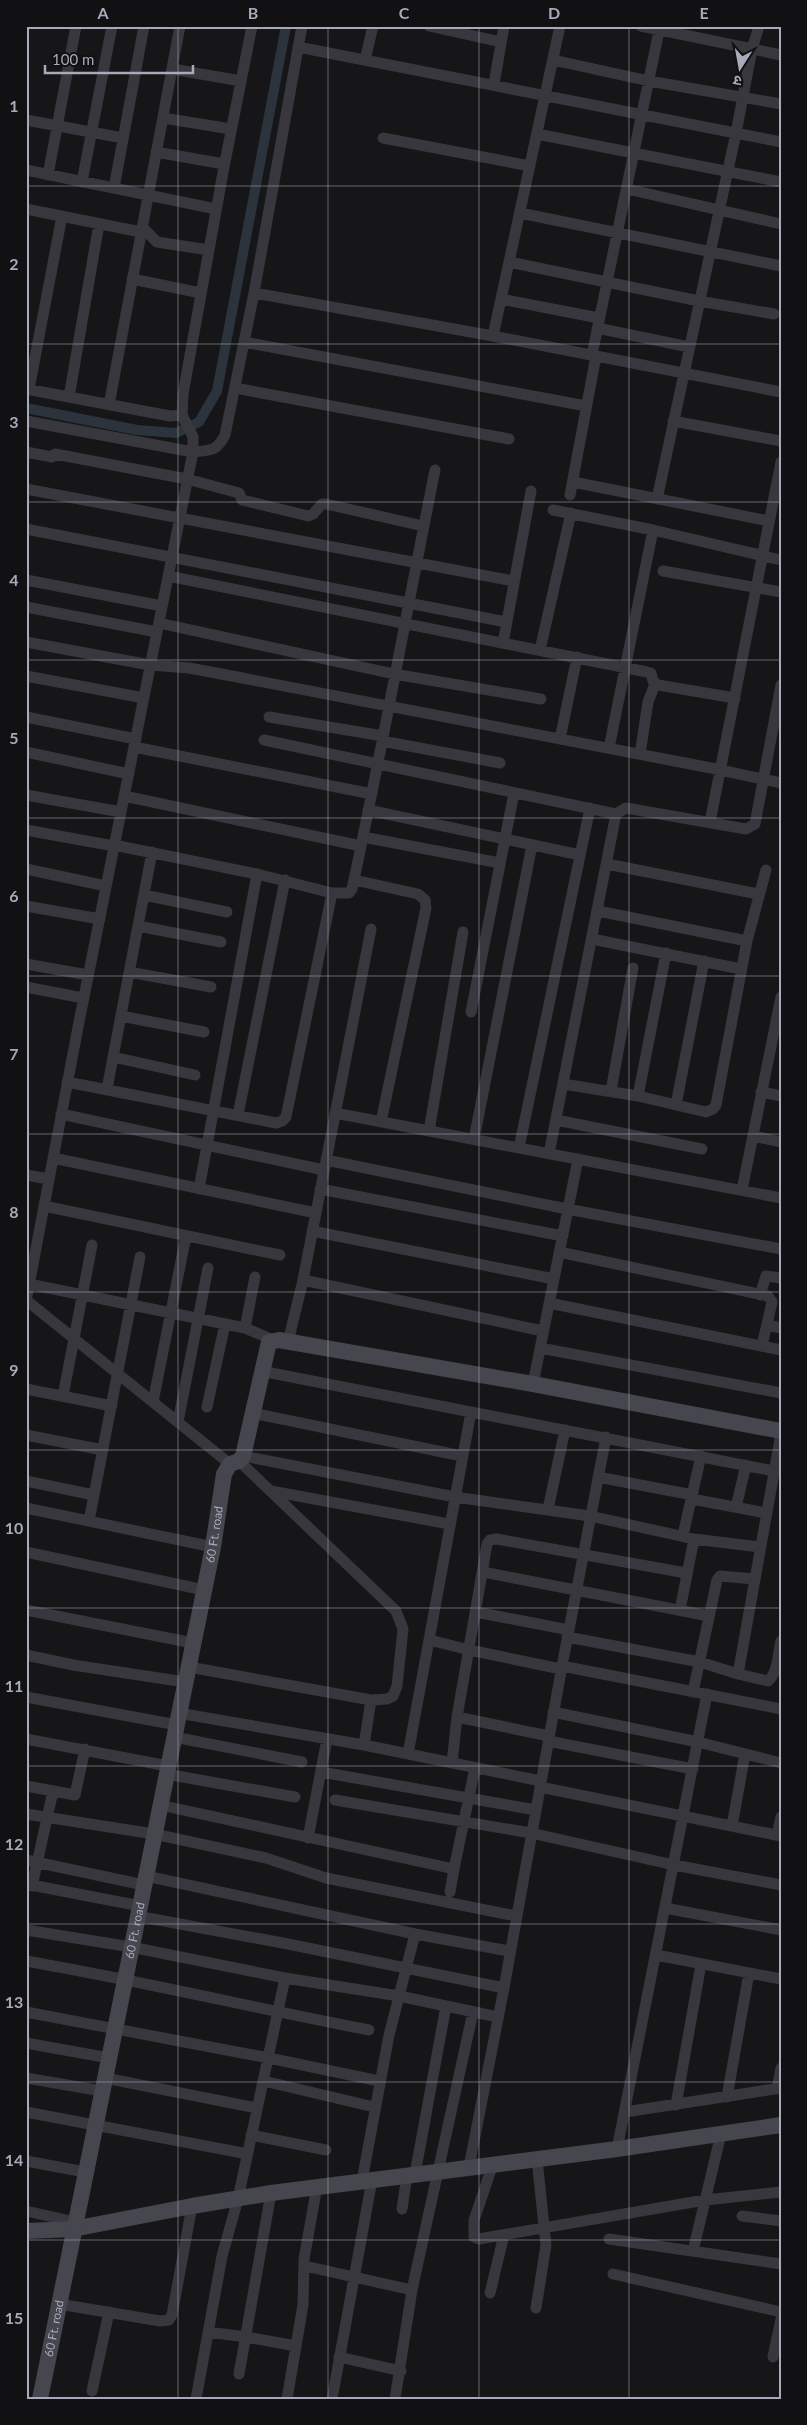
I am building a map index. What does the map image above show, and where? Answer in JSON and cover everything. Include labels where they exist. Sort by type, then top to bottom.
[{"type":"street","points":[[48,175],[76,26]]},
{"type":"street","points":[[82,182],[112,26]]},
{"type":"street","points":[[114,188],[144,26]]},
{"type":"street","points":[[109,405],[180,26]]},
{"type":"street","points":[[26,1655],[72,1665],[187,1675],[371,1700],[387,1700],[394,1696],[397,1686],[403,1629],[396,1611],[237,1460],[178,1422],[26,1300],[29,1276],[83,998],[192,452],[193,437],[183,417],[183,394],[224,164],[252,26]]},
{"type":"street","points":[[26,421],[192,452],[213,450],[219,446],[225,435],[236,388],[302,26]]},
{"type":"street","points":[[365,60],[373,26]]},
{"type":"street","points":[[429,26],[502,42]]},
{"type":"street","points":[[494,84],[504,26]]},
{"type":"street","points":[[493,336],[560,26]]},
{"type":"street","points":[[641,26],[660,28],[781,55]]},
{"type":"street","points":[[657,499],[728,172],[752,49],[759,26]]},
{"type":"street","points":[[570,496],[598,323],[660,28]]},
{"type":"street","points":[[298,47],[545,94],[781,142]]},
{"type":"street","points":[[552,60],[649,81],[781,104]]},
{"type":"street","points":[[172,69],[241,81]]},
{"type":"street","points":[[163,118],[231,129]]},
{"type":"street","points":[[26,120],[58,124],[123,138]]},
{"type":"street","points":[[537,134],[781,182]]},
{"type":"street","points":[[384,138],[530,166]]},
{"type":"street","points":[[156,152],[224,164]]},
{"type":"street","points":[[26,170],[216,209]]},
{"type":"street","points":[[627,189],[781,224]]},
{"type":"street","points":[[26,210],[99,224],[141,229],[157,242],[209,250]]},
{"type":"street","points":[[520,213],[710,250],[781,266]]},
{"type":"street","points":[[62,216],[28,389],[183,417]]},
{"type":"street","points":[[69,397],[99,224]]},
{"type":"street","points":[[509,262],[699,301],[774,314]]},
{"type":"street","points":[[132,280],[201,293]]},
{"type":"street","points":[[254,293],[493,336],[781,392]]},
{"type":"street","points":[[501,299],[689,347]]},
{"type":"street","points":[[244,342],[586,406]]},
{"type":"street","points":[[236,388],[509,439]]},
{"type":"street","points":[[673,421],[781,441]]},
{"type":"street","points":[[26,452],[52,457],[55,454],[187,479],[240,493],[242,500],[308,516],[313,514],[322,504],[326,504],[423,526]]},
{"type":"street","points":[[710,822],[781,462]]},
{"type":"street","points":[[26,830],[152,852],[285,880],[332,893],[349,893],[354,880],[372,794],[387,706],[435,470]]},
{"type":"street","points":[[573,482],[769,521]]},
{"type":"street","points":[[26,489],[513,581]]},
{"type":"street","points":[[503,643],[531,491]]},
{"type":"street","points":[[554,510],[652,530],[781,560]]},
{"type":"street","points":[[540,650],[571,513]]},
{"type":"street","points":[[26,529],[506,622]]},
{"type":"street","points":[[609,748],[652,530]]},
{"type":"street","points":[[663,571],[781,592]]},
{"type":"street","points":[[168,576],[651,673],[655,684],[648,702],[640,754]]},
{"type":"street","points":[[26,580],[162,606]]},
{"type":"street","points":[[26,607],[158,628],[394,674],[541,699]]},
{"type":"street","points":[[26,642],[150,665],[197,670],[609,748],[781,783]]},
{"type":"street","points":[[560,739],[577,658]]},
{"type":"street","points":[[26,676],[144,698]]},
{"type":"street","points":[[655,684],[735,698]]},
{"type":"street","points":[[264,740],[616,814],[626,808],[746,830],[752,828],[755,824],[781,685]]},
{"type":"street","points":[[26,717],[135,743],[372,794]]},
{"type":"street","points":[[269,718],[382,738],[500,763]]},
{"type":"street","points":[[26,752],[129,774]]},
{"type":"street","points":[[471,1012],[514,792]]},
{"type":"street","points":[[26,795],[121,812]]},
{"type":"street","points":[[124,796],[362,841],[500,863]]},
{"type":"street","points":[[519,1148],[590,808]]},
{"type":"street","points":[[368,810],[580,855]]},
{"type":"street","points":[[549,1154],[616,814]]},
{"type":"street","points":[[474,1139],[532,845]]},
{"type":"street","points":[[107,1089],[152,852]]},
{"type":"street","points":[[607,864],[758,894]]},
{"type":"street","points":[[26,869],[106,886]]},
{"type":"street","points":[[563,1084],[638,1096],[706,1112],[713,1110],[716,1105],[747,941],[758,894],[766,870]]},
{"type":"street","points":[[199,1189],[257,874]]},
{"type":"street","points":[[238,1115],[285,880]]},
{"type":"street","points":[[354,880],[418,894],[425,900],[426,908],[381,1122]]},
{"type":"street","points":[[67,1082],[214,1109],[276,1123],[282,1122],[286,1117],[332,893]]},
{"type":"street","points":[[144,895],[227,912]]},
{"type":"street","points":[[26,906],[100,919]]},
{"type":"street","points":[[598,911],[747,941]]},
{"type":"street","points":[[138,926],[221,942]]},
{"type":"street","points":[[281,1341],[303,1280],[371,929]]},
{"type":"street","points":[[428,1130],[463,932]]},
{"type":"street","points":[[592,939],[742,969]]},
{"type":"street","points":[[638,1096],[666,953]]},
{"type":"street","points":[[676,1105],[704,961]]},
{"type":"street","points":[[26,964],[88,976]]},
{"type":"street","points":[[610,1091],[633,968]]},
{"type":"street","points":[[129,972],[211,987]]},
{"type":"street","points":[[26,987],[83,998]]},
{"type":"street","points":[[742,1190],[761,1092],[776,1046],[781,997]]},
{"type":"street","points":[[121,1016],[204,1032]]},
{"type":"street","points":[[113,1057],[195,1075]]},
{"type":"street","points":[[761,1092],[781,1096]]},
{"type":"street","points":[[335,1113],[781,1198]]},
{"type":"street","points":[[61,1114],[207,1143],[781,1249]]},
{"type":"street","points":[[556,1120],[702,1149]]},
{"type":"street","points":[[753,1136],[781,1142]]},
{"type":"street","points":[[53,1158],[316,1213]]},
{"type":"street","points":[[533,1384],[578,1159]]},
{"type":"street","points":[[26,1175],[49,1178]]},
{"type":"street","points":[[320,1190],[563,1236]]},
{"type":"street","points":[[44,1206],[280,1256]]},
{"type":"street","points":[[312,1231],[554,1279]]},
{"type":"street","points":[[153,1402],[186,1236]]},
{"type":"street","points":[[63,1396],[92,1245]]},
{"type":"street","points":[[559,1252],[768,1296],[772,1302],[762,1346]]},
{"type":"street","points":[[89,1522],[140,1256]]},
{"type":"street","points":[[178,1422],[208,1268]]},
{"type":"street","points":[[29,1276],[83,1295],[245,1328],[281,1341],[533,1384],[781,1433],[738,1674]]},
{"type":"street","points":[[760,1295],[766,1276],[781,1278]]},
{"type":"street","points":[[245,1328],[255,1277]]},
{"type":"street","points":[[303,1280],[543,1331]]},
{"type":"street","points":[[549,1303],[781,1350]]},
{"type":"street","points":[[207,1407],[225,1324]]},
{"type":"street","points":[[767,1325],[781,1328]]},
{"type":"street","name":"60 Ft. road","points":[[40,2399],[213,1547],[224,1474],[237,1460],[252,1413],[266,1346],[281,1341]]},
{"type":"street","points":[[540,1348],[781,1393]]},
{"type":"street","points":[[261,1371],[774,1471]]},
{"type":"street","points":[[26,1389],[112,1406]]},
{"type":"street","points":[[408,1754],[430,1640],[434,1603],[471,1412]]},
{"type":"street","points":[[252,1413],[462,1456]]},
{"type":"street","points":[[548,1509],[565,1430]]},
{"type":"street","points":[[26,1435],[103,1450]]},
{"type":"street","points":[[469,2168],[606,1437]]},
{"type":"street","points":[[682,1535],[701,1456]]},
{"type":"street","points":[[237,1460],[590,1516],[694,1539],[760,1547]]},
{"type":"street","points":[[736,1507],[746,1466]]},
{"type":"street","points":[[598,1478],[766,1513]]},
{"type":"street","points":[[26,1481],[94,1495]]},
{"type":"street","points":[[271,1491],[449,1524]]},
{"type":"street","points":[[26,1508],[213,1547]]},
{"type":"street","points":[[452,1763],[457,1717],[487,1544],[492,1539],[686,1573]]},
{"type":"street","points":[[680,1610],[694,1539]]},
{"type":"street","points":[[26,1552],[204,1590]]},
{"type":"street","points":[[483,1572],[709,1616]]},
{"type":"street","points":[[693,1692],[717,1580],[720,1576],[754,1579]]},
{"type":"street","points":[[26,1610],[193,1643]]},
{"type":"street","points":[[476,1612],[700,1662],[768,1681],[772,1677],[781,1641]]},
{"type":"street","points":[[430,1640],[469,1650],[781,1709]]},
{"type":"street","points":[[617,2149],[626,2112],[707,1694]]},
{"type":"street","points":[[26,1697],[176,1725],[327,1739],[364,1745],[475,1768],[683,1817],[779,1836],[781,1817]]},
{"type":"street","points":[[364,1745],[371,1700]]},
{"type":"street","points":[[553,1712],[698,1742],[781,1762]]},
{"type":"street","points":[[457,1717],[549,1739],[693,1769]]},
{"type":"street","points":[[176,1725],[302,1762]]},
{"type":"street","points":[[26,1739],[85,1749],[167,1770],[295,1797]]},
{"type":"street","points":[[308,1838],[327,1739]]},
{"type":"street","points":[[26,1786],[75,1795],[85,1749]]},
{"type":"street","points":[[732,1826],[745,1754]]},
{"type":"street","points":[[450,1892],[475,1768]]},
{"type":"street","points":[[321,1772],[536,1810]]},
{"type":"street","points":[[53,1791],[47,1818],[32,1861],[29,1885],[138,1911],[504,1988]]},
{"type":"street","points":[[335,1800],[531,1833],[674,1865],[781,1885]]},
{"type":"street","points":[[160,1806],[454,1869]]},
{"type":"street","points":[[26,1814],[154,1834],[266,1858],[326,1878],[516,1916]]},
{"type":"street","points":[[32,1861],[145,1880],[510,1951]]},
{"type":"street","points":[[666,1908],[781,1930]]},
{"type":"street","points":[[26,1930],[131,1946],[286,1978],[398,1996],[498,2016]]},
{"type":"street","points":[[332,2399],[354,2278],[367,2180],[374,2107],[398,1996],[415,1934]]},
{"type":"street","points":[[656,1955],[781,1979]]},
{"type":"street","points":[[26,1961],[125,1978],[278,2013],[369,2030]]},
{"type":"street","points":[[676,2105],[701,1964]]},
{"type":"street","points":[[727,2097],[749,1973]]},
{"type":"street","points":[[196,2399],[222,2256],[238,2198],[286,1978]]},
{"type":"street","points":[[402,2209],[411,2175],[446,2006]]},
{"type":"street","points":[[26,2012],[379,2081]]},
{"type":"street","points":[[396,2399],[412,2290],[440,2171],[473,2012]]},
{"type":"street","points":[[26,2043],[109,2058]]},
{"type":"street","points":[[626,2112],[779,2089],[781,2068]]},
{"type":"street","points":[[26,2078],[103,2085],[257,2108]]},
{"type":"street","points":[[264,2081],[374,2107]]},
{"type":"street","points":[[26,2112],[248,2154]]},
{"type":"street","points":[[26,2231],[318,2186],[617,2149],[781,2125]]},
{"type":"street","points":[[693,2251],[721,2134]]},
{"type":"street","points":[[251,2135],[326,2150]]},
{"type":"street","points":[[536,2308],[546,2245],[537,2159]]},
{"type":"street","points":[[26,2161],[85,2172]]},
{"type":"street","points":[[493,2164],[473,2230],[474,2237],[479,2239],[705,2200],[781,2192]]},
{"type":"street","points":[[287,2399],[303,2305],[304,2259],[318,2186]]},
{"type":"street","points":[[239,2374],[271,2193]]},
{"type":"street","points":[[59,2304],[165,2322],[171,2318],[192,2206]]},
{"type":"street","points":[[26,2212],[74,2225]]},
{"type":"street","points":[[742,2216],[781,2221]]},
{"type":"street","points":[[490,2293],[504,2235]]},
{"type":"street","points":[[609,2239],[781,2264]]},
{"type":"street","points":[[305,2266],[412,2290]]},
{"type":"street","points":[[612,2274],[781,2312]]},
{"type":"street","points":[[92,2392],[109,2312]]},
{"type":"street","points":[[773,2357],[781,2319]]},
{"type":"street","points":[[208,2332],[296,2346]]},
{"type":"street","points":[[339,2357],[400,2371]]},
{"type":"waterway","points":[[26,408],[137,430],[176,433],[199,422],[217,391],[286,26]]}]
